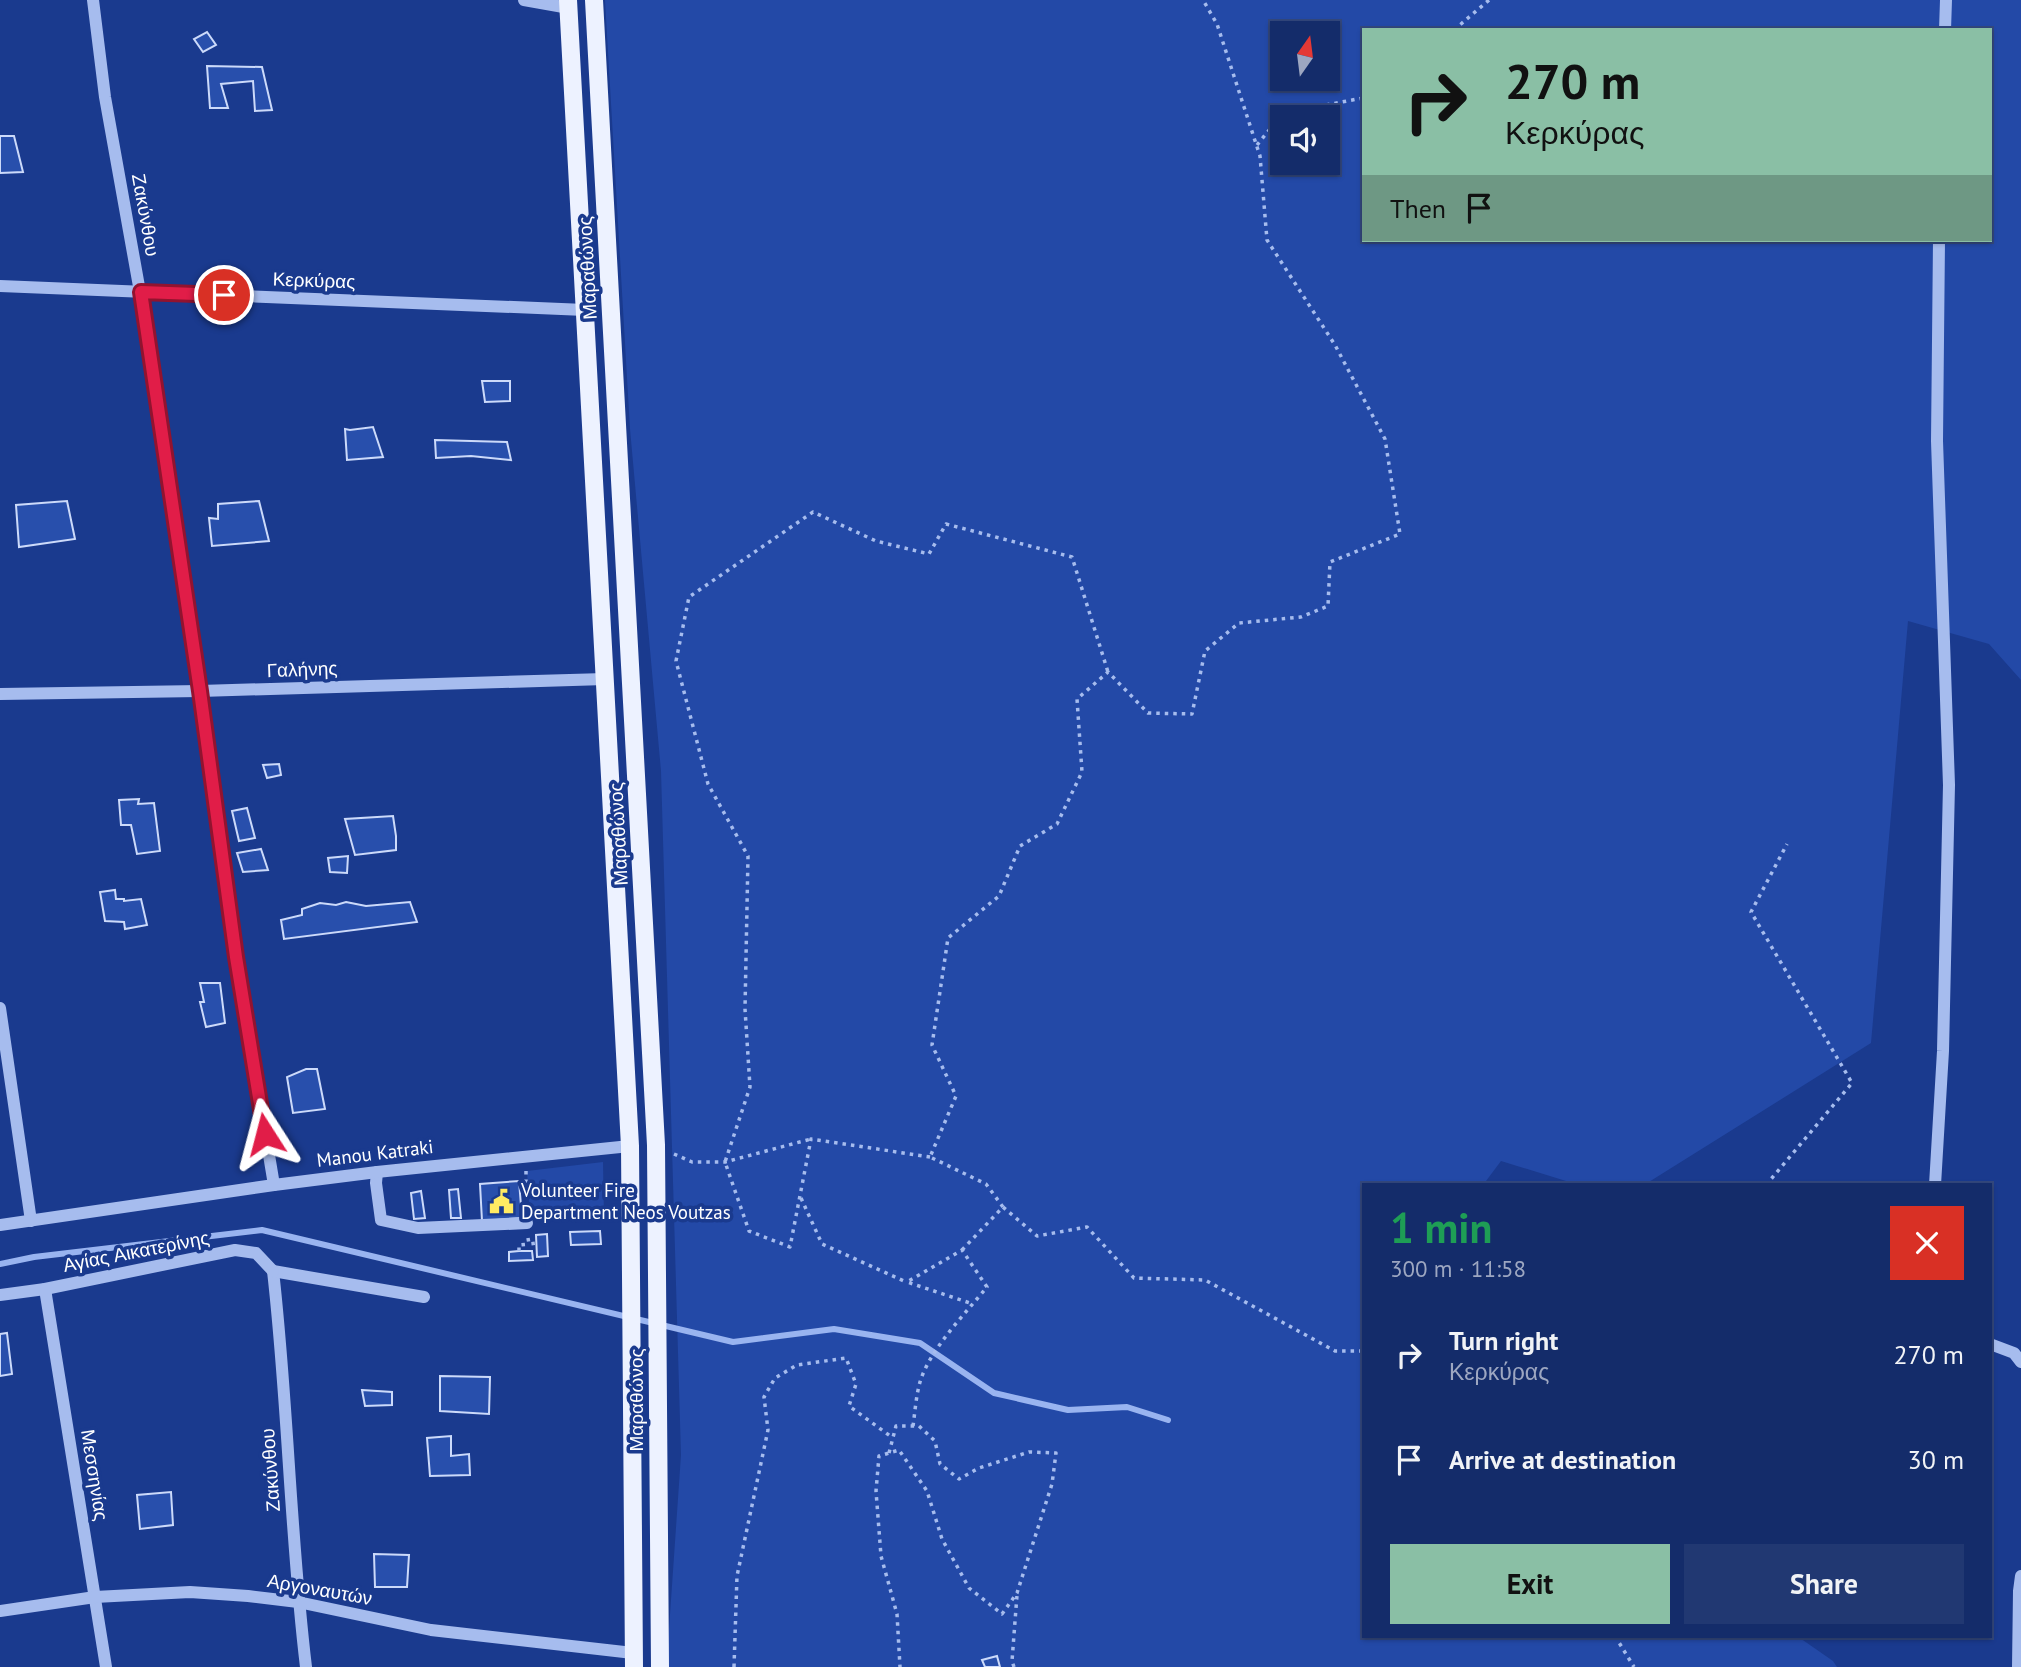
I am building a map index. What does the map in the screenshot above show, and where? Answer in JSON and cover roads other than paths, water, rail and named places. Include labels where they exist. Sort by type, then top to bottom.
[{"type":"main road","name":"Μαραθώνος","points":[[594,0],[656,1145],[660,1667]]},
{"type":"main road","name":"Μαραθώνος","points":[[568,4],[630,1146],[633,1660]]},
{"type":"street","name":"Ζακύνθου","points":[[93,0],[105,97],[141,292],[236,957],[274,1185]]},
{"type":"street","points":[[524,0],[568,4]]},
{"type":"street","points":[[1945,28],[1946,0]]},
{"type":"street","points":[[1936,1183],[1949,785],[1937,441],[1939,242]]},
{"type":"street","name":"Κερκύρας","points":[[0,286],[585,310]]},
{"type":"street","name":"Γαλήνης","points":[[0,694],[605,679]]},
{"type":"street","points":[[0,1008],[31,1221]]},
{"type":"street","name":"Manou Katraki","points":[[0,1225],[377,1172],[630,1146]]},
{"type":"street","points":[[377,1172],[381,1220],[418,1228],[527,1223]]},
{"type":"street","name":"Αγίας Αικατερίνης","points":[[0,1295],[45,1289],[236,1250],[256,1253],[273,1271]]},
{"type":"street","name":"Ζακύνθου","points":[[273,1271],[279,1322],[298,1602],[306,1667]]},
{"type":"street","points":[[273,1271],[424,1297]]},
{"type":"street","name":"Μεσσηνίας","points":[[45,1289],[106,1667]]},
{"type":"street","points":[[1992,1345],[2014,1353],[2021,1362]]},
{"type":"street","points":[[2018,1667],[2021,1576]]},
{"type":"street","name":"Αργοναυτών","points":[[0,1611],[95,1597],[190,1592],[248,1595],[298,1602],[431,1630],[633,1660]]},
{"type":"waterway","points":[[0,1264],[34,1257],[262,1230],[733,1342],[834,1329],[920,1343],[994,1393],[1068,1410],[1127,1407],[1168,1420]]},
{"type":"place","name":"Volunteer Fire Department Neos Voutzas","points":[[501,1201]]}]
